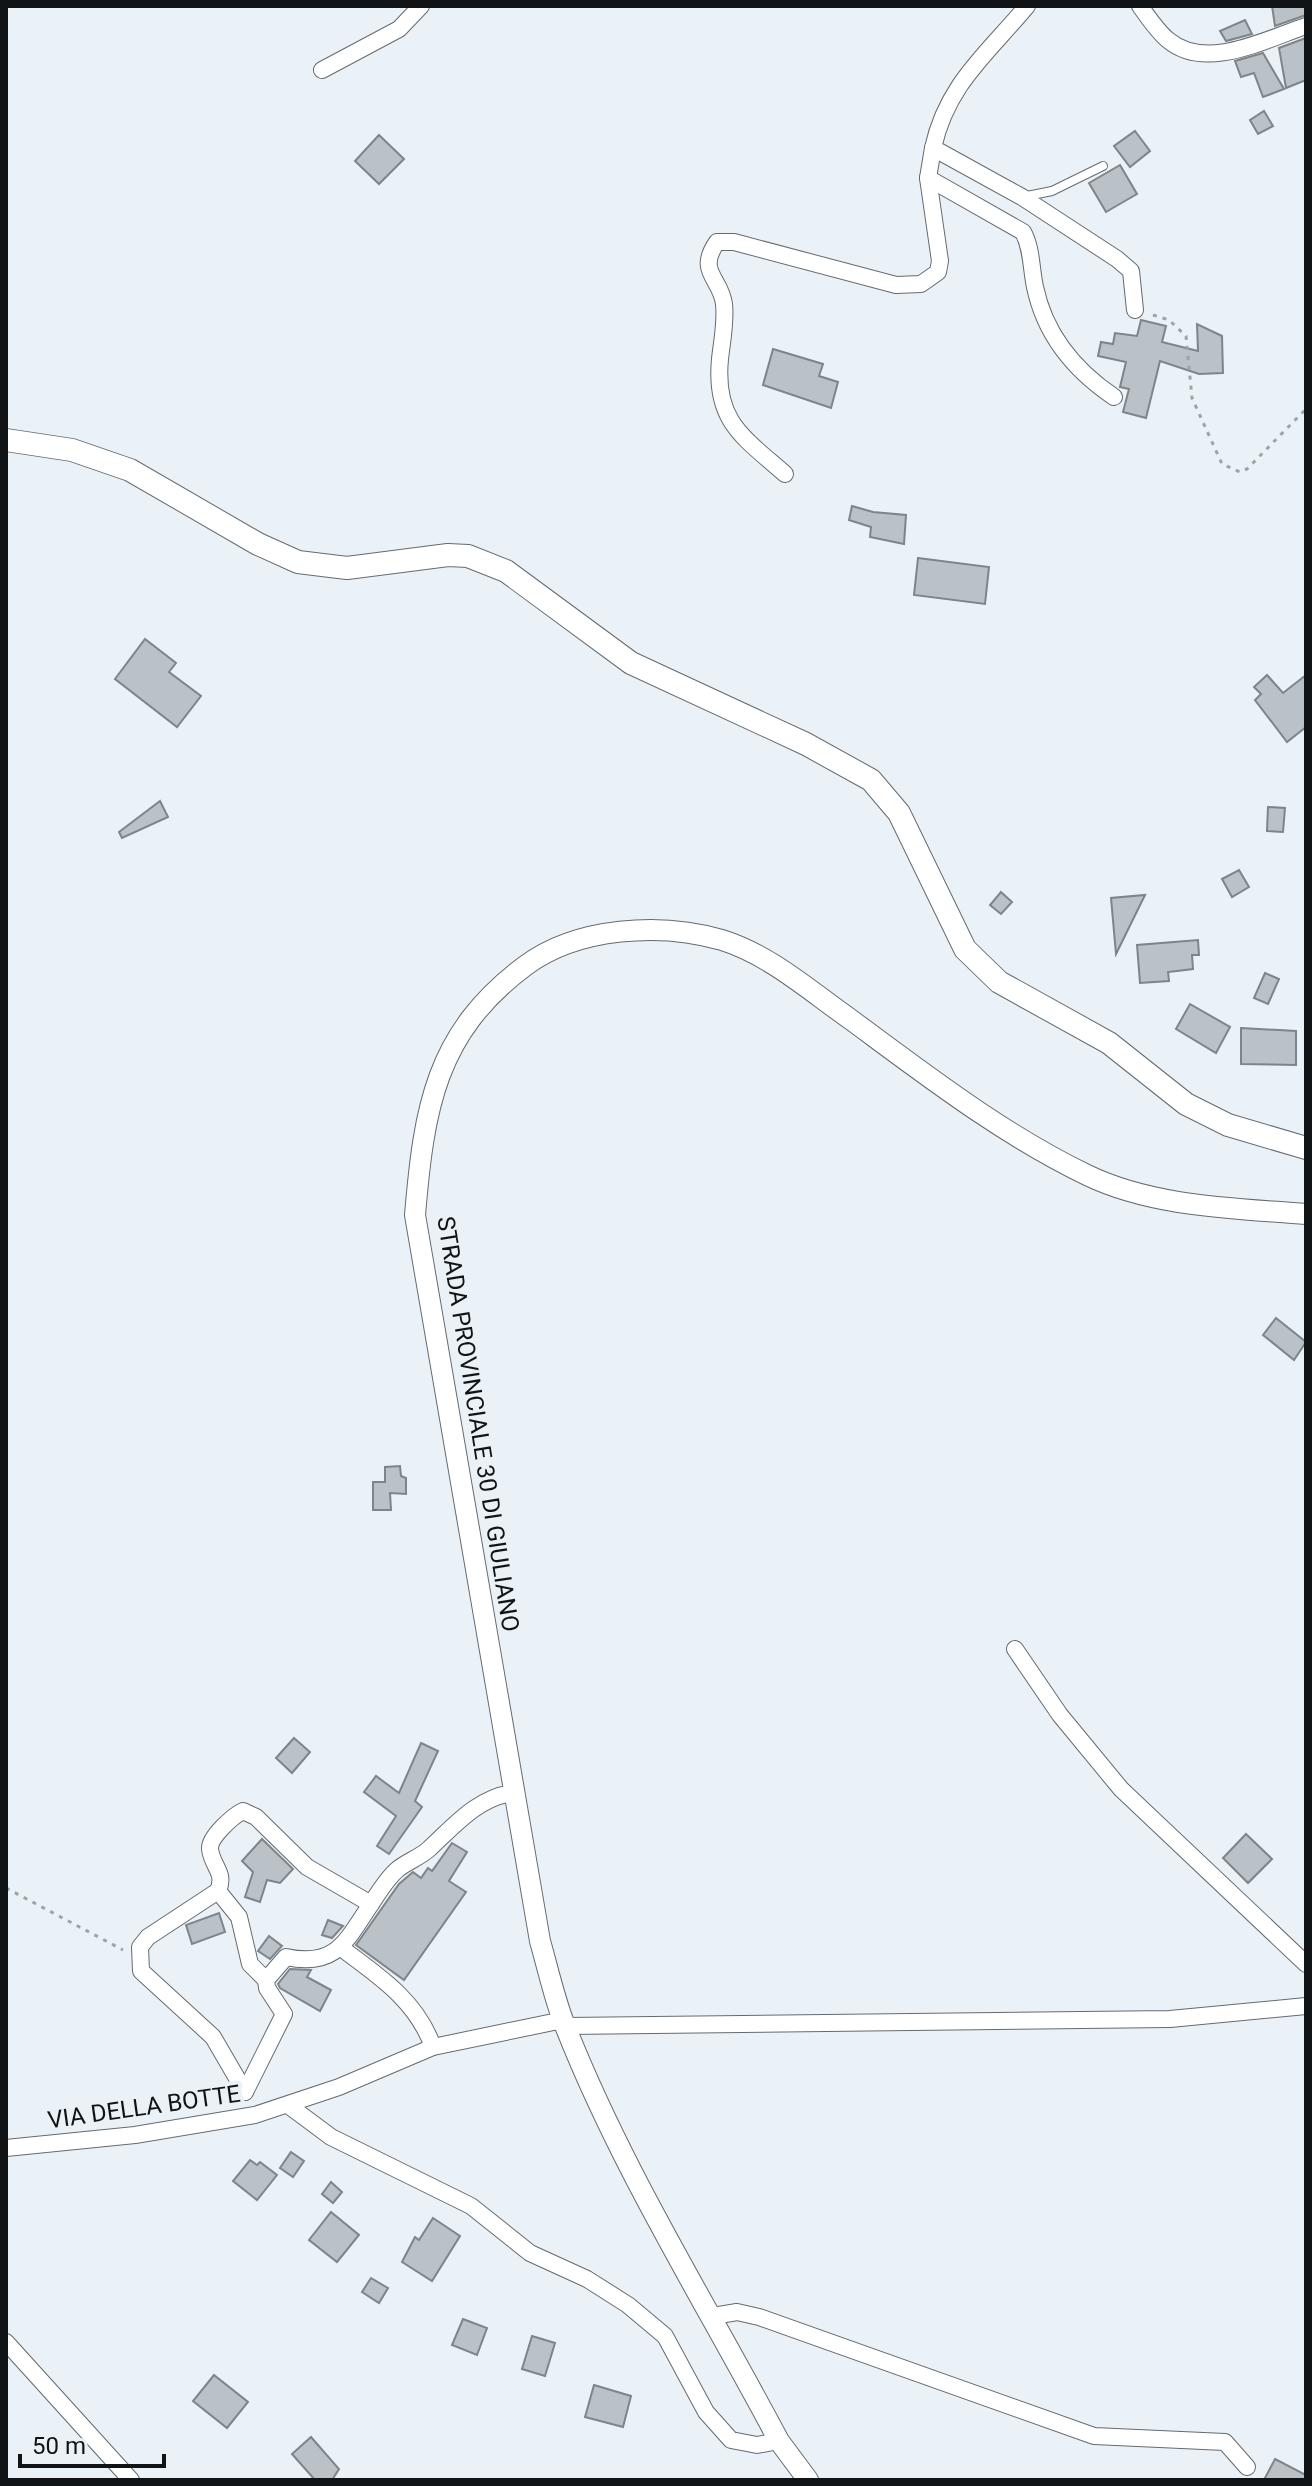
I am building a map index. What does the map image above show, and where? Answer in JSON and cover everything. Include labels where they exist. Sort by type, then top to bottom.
[{"type":"main road","points":[[6,440],[72,450],[130,470],[258,544],[298,562],[347,568],[448,555],[468,556],[506,571],[631,663],[806,744],[871,780],[899,813],[965,949],[999,982],[1109,1043],[1186,1104],[1228,1125],[1306,1148]]},
{"type":"street","points":[[322,70],[399,29],[421,6]]},
{"type":"street","points":[[785,474],[732,426],[723,410],[718,385],[724,300],[711,277],[710,253],[717,242],[734,242],[896,285],[921,284],[932,279],[940,261],[928,178],[933,148],[957,90],[983,52],[1027,6]]},
{"type":"street","points":[[1140,6],[1168,41],[1197,53],[1233,51],[1306,26]]},
{"type":"street","points":[[933,148],[1022,197],[1131,271],[1135,310]]},
{"type":"street","points":[[928,178],[1023,232],[1029,242],[1036,290],[1048,328],[1085,378],[1114,397]]},
{"type":"street","name":"STRADA PROVINCIALE 30 DI GIULIANO","points":[[808,2480],[779,2441],[635,2178],[564,2023],[540,1941],[512,1793],[415,1215],[421,1142],[432,1092],[445,1056],[467,1020],[498,986],[528,964],[575,941],[667,929],[723,941],[773,964],[966,1103],[1023,1141],[1090,1177],[1152,1196],[1207,1205],[1306,1214]]},
{"type":"street","points":[[1015,1649],[1060,1715],[1121,1789],[1306,1964]]},
{"type":"street","points":[[266,1980],[286,1957],[309,1962],[341,1948],[394,1871],[427,1851],[465,1816],[499,1795],[512,1793]]},
{"type":"street","points":[[140,1959],[140,1947],[148,1937],[218,1891],[221,1873],[210,1850],[212,1842],[243,1811],[256,1817],[307,1867],[371,1904]]},
{"type":"street","name":"VIA DELLA BOTTE","points":[[140,1959],[141,1971],[148,1979],[213,2037],[245,2092],[284,2014],[278,1999],[267,1988],[266,1980],[250,1964],[239,1917],[218,1891]]},
{"type":"street","points":[[341,1948],[390,1984],[418,2014],[433,2047]]},
{"type":"street","name":"VIA DELLA BOTTE","points":[[6,2148],[135,2135],[255,2115],[288,2105],[433,2047],[564,2023],[1170,2019],[1306,2006]]},
{"type":"street","points":[[288,2105],[331,2137],[471,2206],[530,2253],[587,2279],[628,2305],[665,2336],[706,2412],[731,2440],[757,2445],[779,2441]]},
{"type":"street","points":[[713,2316],[737,2312],[759,2317],[1094,2436],[1225,2442],[1247,2467]]},
{"type":"street","points":[[6,2342],[131,2480]]},
{"type":"lane","points":[[1022,197],[1052,191],[1103,166]]},
{"type":"path","points":[[1135,310],[1169,320],[1186,336],[1192,398],[1222,464],[1230,470],[1247,469],[1306,409]]},
{"type":"path","points":[[6,1888],[140,1959]]},
{"type":"building","points":[[1272,6],[1306,6],[1306,15],[1275,26]]},
{"type":"building","points":[[1245,20],[1252,34],[1226,41],[1220,31]]},
{"type":"building","points":[[1306,38],[1306,80],[1286,88],[1279,48]]},
{"type":"building","points":[[1263,53],[1284,89],[1263,97],[1254,73],[1241,77],[1235,61]]},
{"type":"building","points":[[1264,111],[1273,126],[1258,134],[1250,120]]},
{"type":"building","points":[[1135,131],[1150,151],[1130,167],[1114,146]]},
{"type":"building","points":[[379,135],[404,159],[379,184],[355,161]]},
{"type":"building","points":[[1120,165],[1137,194],[1106,212],[1089,183]]},
{"type":"building","points":[[1141,320],[1166,326],[1162,342],[1198,351],[1197,324],[1222,336],[1223,373],[1199,374],[1160,361],[1146,418],[1123,412],[1129,389],[1120,387],[1126,362],[1098,356],[1101,342],[1113,344],[1115,333],[1137,336]]},
{"type":"building","points":[[773,349],[823,364],[819,376],[838,382],[831,408],[763,385]]},
{"type":"building","points":[[852,506],[873,512],[906,515],[904,544],[870,537],[871,527],[849,520]]},
{"type":"building","points":[[918,558],[989,567],[985,604],[914,595]]},
{"type":"building","points":[[145,639],[176,663],[169,672],[201,696],[177,727],[115,679]]},
{"type":"building","points":[[1267,675],[1283,693],[1306,675],[1306,727],[1287,742],[1255,700],[1261,694],[1254,687]]},
{"type":"building","points":[[160,801],[168,817],[122,838],[119,832]]},
{"type":"building","points":[[1268,807],[1285,808],[1283,832],[1267,831]]},
{"type":"building","points":[[1239,870],[1249,887],[1232,897],[1222,879]]},
{"type":"building","points":[[1001,892],[1012,902],[1001,914],[990,905]]},
{"type":"building","points":[[1145,895],[1116,954],[1111,898]]},
{"type":"building","points":[[1198,940],[1199,955],[1192,955],[1193,969],[1168,972],[1169,981],[1140,983],[1137,945]]},
{"type":"building","points":[[1265,973],[1279,979],[1268,1004],[1254,998]]},
{"type":"building","points":[[1190,1004],[1230,1027],[1216,1053],[1176,1029]]},
{"type":"building","points":[[1241,1028],[1296,1031],[1296,1065],[1241,1064]]},
{"type":"building","points":[[1276,1318],[1306,1342],[1294,1360],[1263,1335]]},
{"type":"building","points":[[400,1466],[401,1476],[406,1478],[406,1494],[390,1493],[391,1510],[373,1510],[373,1482],[385,1482],[385,1467]]},
{"type":"building","points":[[294,1738],[310,1752],[292,1773],[276,1758]]},
{"type":"building","points":[[421,1743],[438,1751],[415,1801],[422,1807],[389,1854],[377,1846],[396,1816],[364,1792],[376,1776],[399,1793]]},
{"type":"building","points":[[1246,1834],[1272,1859],[1248,1883],[1223,1858]]},
{"type":"building","points":[[262,1839],[293,1869],[280,1883],[267,1880],[260,1902],[245,1897],[253,1872],[242,1861]]},
{"type":"building","points":[[452,1843],[467,1852],[449,1881],[466,1892],[404,1980],[356,1945],[399,1884],[413,1872],[421,1878],[428,1868],[432,1871]]},
{"type":"building","points":[[219,1913],[225,1932],[192,1944],[186,1925]]},
{"type":"building","points":[[328,1920],[343,1926],[332,1938],[322,1935]]},
{"type":"building","points":[[269,1936],[282,1946],[270,1959],[258,1951]]},
{"type":"building","points":[[290,1969],[311,1970],[307,1977],[331,1990],[320,2011],[280,1988],[278,1984]]},
{"type":"building","points":[[291,2152],[304,2161],[293,2177],[280,2168]]},
{"type":"building","points":[[250,2160],[257,2165],[260,2162],[277,2175],[257,2200],[233,2181]]},
{"type":"building","points":[[331,2182],[342,2192],[333,2203],[322,2194]]},
{"type":"building","points":[[331,2212],[359,2235],[337,2262],[309,2240]]},
{"type":"building","points":[[433,2218],[460,2236],[432,2281],[402,2262],[415,2237],[419,2240]]},
{"type":"building","points":[[371,2278],[388,2288],[379,2303],[362,2292]]},
{"type":"building","points":[[463,2319],[487,2328],[477,2355],[452,2345]]},
{"type":"building","points":[[532,2336],[555,2343],[545,2376],[522,2369]]},
{"type":"building","points":[[214,2375],[248,2402],[227,2428],[193,2401]]},
{"type":"building","points":[[594,2385],[631,2396],[623,2427],[585,2417]]},
{"type":"building","points":[[311,2437],[339,2469],[332,2480],[315,2480],[292,2454]]},
{"type":"building","points":[[1275,2459],[1306,2475],[1306,2480],[1264,2480]]}]
